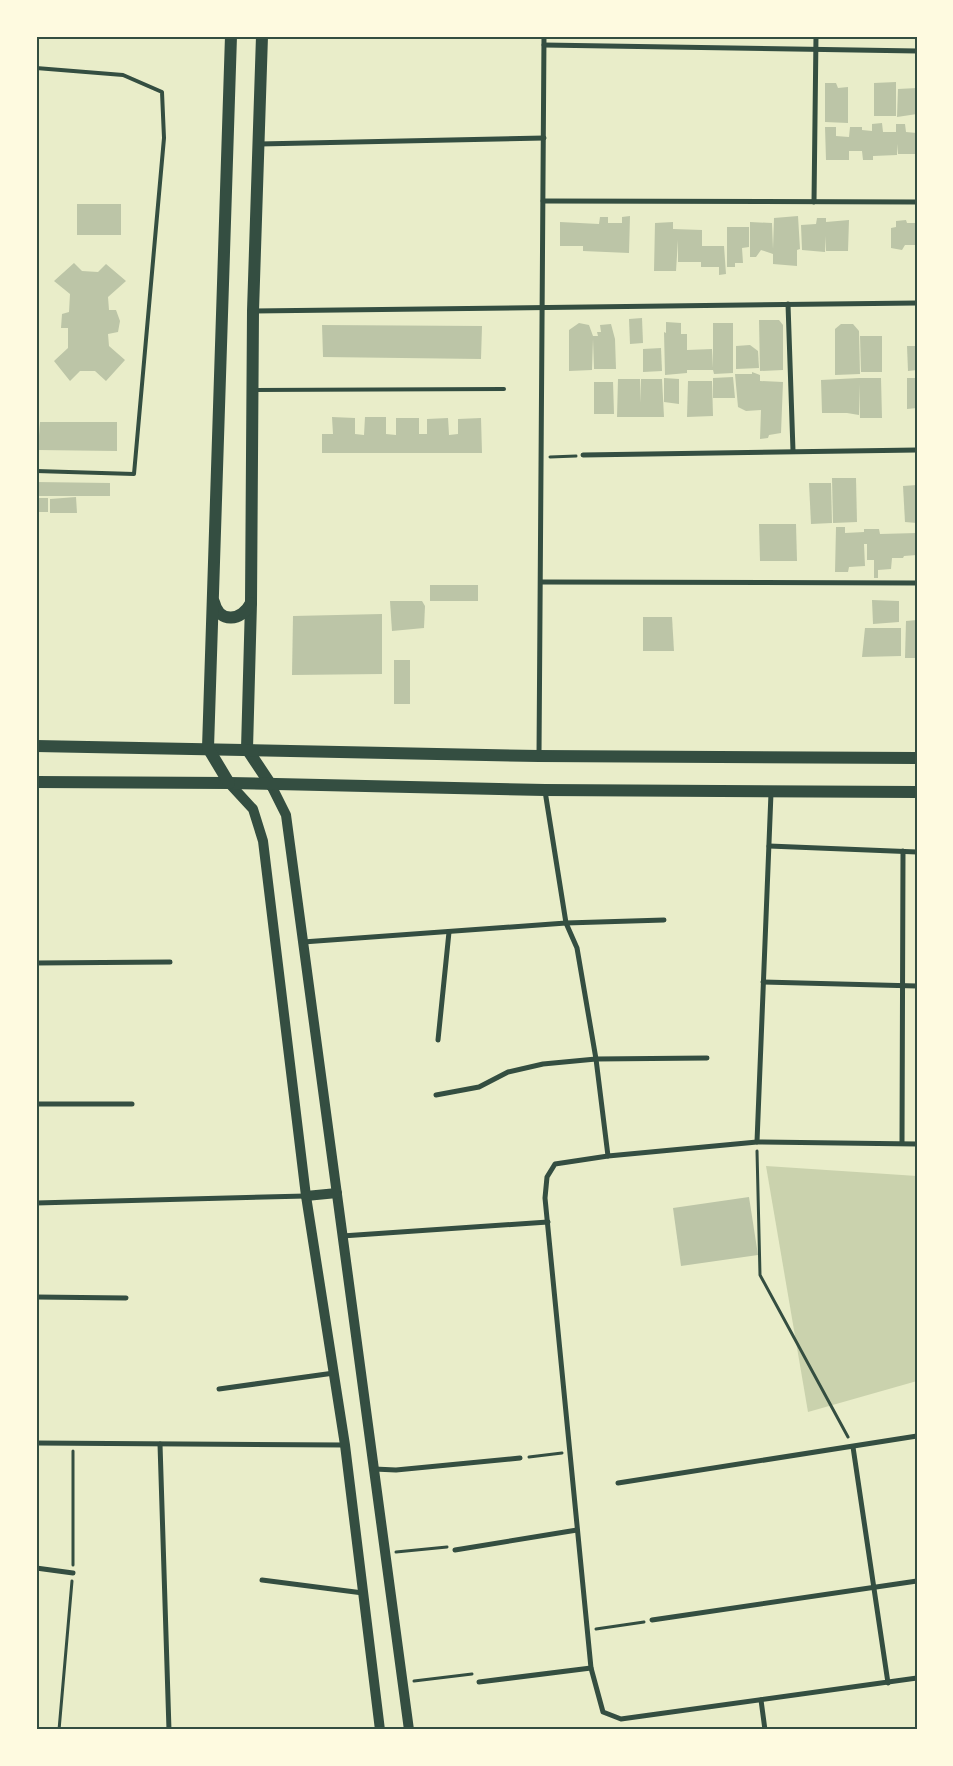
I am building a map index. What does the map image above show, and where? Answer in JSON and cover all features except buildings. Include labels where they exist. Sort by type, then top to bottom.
[{"type":"main road","points":[[231,36],[208,748],[230,783],[253,809],[264,841],[306,1196],[345,1445],[380,1730]]},
{"type":"main road","points":[[262,36],[252,310],[251,603],[247,749],[272,785],[286,815],[409,1730]]},
{"type":"main road","points":[[213,600],[216,608],[222,615],[230,618],[239,617],[247,612],[251,603]]},
{"type":"main road","points":[[36,746],[539,756],[917,758]]},
{"type":"main road","points":[[36,782],[230,783],[545,790],[917,792]]},
{"type":"main road","points":[[306,1196],[337,1193]]},
{"type":"street","points":[[539,756],[544,36]]},
{"type":"street","points":[[814,202],[816,36]]},
{"type":"street","points":[[544,45],[917,51]]},
{"type":"street","points":[[258,144],[544,138]]},
{"type":"street","points":[[543,201],[917,202]]},
{"type":"street","points":[[252,310],[917,303]]},
{"type":"street","points":[[788,304],[793,451]]},
{"type":"street","points":[[583,455],[917,450]]},
{"type":"street","points":[[540,582],[917,583]]},
{"type":"street","points":[[545,790],[566,923],[577,948],[596,1059],[608,1156]]},
{"type":"street","points":[[756,1142],[771,792]]},
{"type":"street","points":[[769,846],[917,852]]},
{"type":"street","points":[[902,1143],[903,851]]},
{"type":"street","points":[[303,942],[566,923],[664,920]]},
{"type":"street","points":[[438,1040],[449,932]]},
{"type":"street","points":[[36,964],[170,962]]},
{"type":"street","points":[[763,982],[917,986]]},
{"type":"street","points":[[436,1095],[478,1087],[508,1072],[543,1064],[596,1059],[707,1058]]},
{"type":"street","points":[[36,1104],[132,1104]]},
{"type":"street","points":[[917,1144],[756,1142],[608,1156],[555,1164],[548,1177],[545,1198],[591,1668],[603,1712],[621,1719],[917,1678]]},
{"type":"street","points":[[36,1203],[306,1196]]},
{"type":"street","points":[[342,1236],[548,1222]]},
{"type":"street","points":[[36,1297],[126,1298]]},
{"type":"street","points":[[219,1389],[334,1373]]},
{"type":"street","points":[[618,1483],[917,1436]]},
{"type":"street","points":[[36,1443],[345,1445]]},
{"type":"street","points":[[160,1444],[169,1730]]},
{"type":"street","points":[[853,1447],[888,1683]]},
{"type":"street","points":[[374,1469],[396,1470],[520,1458]]},
{"type":"street","points":[[455,1550],[577,1530]]},
{"type":"street","points":[[36,1568],[73,1572]]},
{"type":"street","points":[[262,1580],[363,1593]]},
{"type":"street","points":[[652,1620],[917,1581]]},
{"type":"street","points":[[479,1682],[591,1668]]},
{"type":"street","points":[[762,1700],[765,1730]]},
{"type":"lane","points":[[36,68],[123,75],[162,92],[164,138],[134,474],[36,471]]},
{"type":"lane","points":[[252,390],[504,389]]},
{"type":"path","points":[[541,457],[583,455]]},
{"type":"path","points":[[756,1142],[760,1275],[853,1447]]},
{"type":"path","points":[[59,1730],[73,1572],[73,1443]]},
{"type":"path","points":[[520,1458],[570,1453]]},
{"type":"path","points":[[385,1554],[444,1546],[455,1550]]},
{"type":"path","points":[[587,1630],[652,1620]]},
{"type":"path","points":[[402,1682],[477,1674],[479,1682]]},
{"type":"green space","points":[[766,1166],[917,1176],[917,1381],[808,1412]]}]
